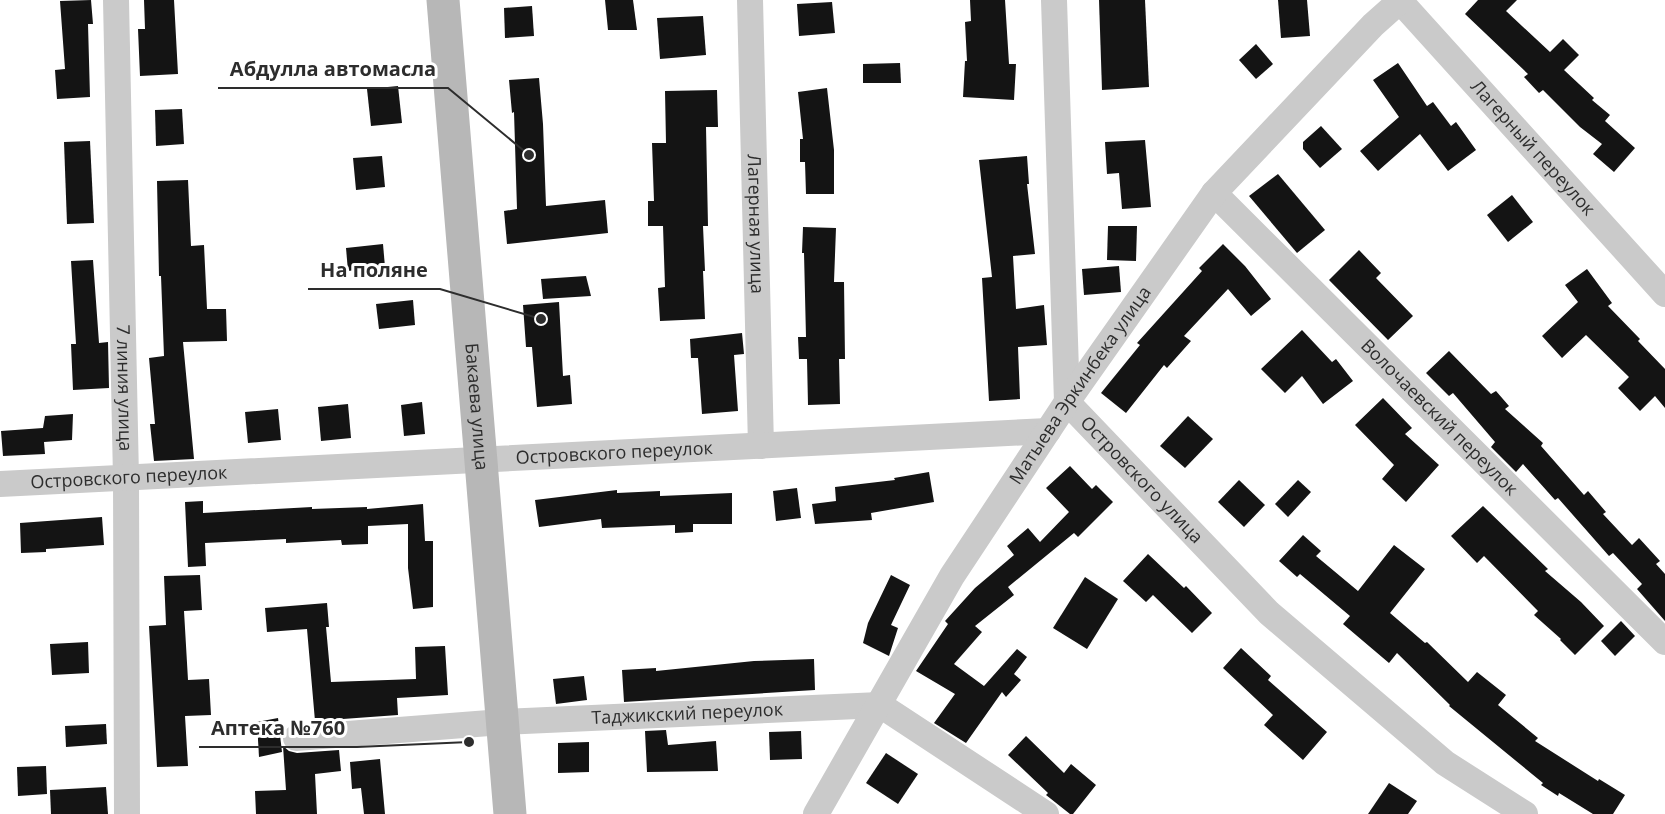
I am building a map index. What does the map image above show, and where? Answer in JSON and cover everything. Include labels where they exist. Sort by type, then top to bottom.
[{"type":"main road","name":"Бакаева улица","points":[[443,0],[510,814]]},
{"type":"street","name":"7 линия улица","points":[[116,0],[126,478],[127,814]]},
{"type":"street","name":"Лагерная улица","points":[[750,0],[761,446]]},
{"type":"street","name":"Островского улица","points":[[1054,0],[1067,402],[1269,613],[1445,763],[1525,814]]},
{"type":"street","name":"Матыева Эркинбека улица","points":[[816,814],[952,576],[1067,402],[1214,193],[1372,12],[1401,0]]},
{"type":"street","name":"Лагерный переулок","points":[[1401,0],[1665,294]]},
{"type":"street","name":"Волочаевский переулок","points":[[1214,193],[1665,642]]},
{"type":"street","name":"Островского переулок","points":[[0,484],[1048,431]]},
{"type":"street","name":"Таджикский переулок","points":[[296,738],[502,722],[880,705]]},
{"type":"street","points":[[880,705],[1046,814]]},
{"type":"building","points":[[91,0],[93,24],[88,24],[90,97],[57,99],[55,70],[65,69],[60,1]]},
{"type":"building","points":[[144,0],[174,0],[178,74],[140,76],[138,29],[145,29]]},
{"type":"building","points":[[605,0],[633,0],[637,30],[608,30]]},
{"type":"building","points":[[970,0],[1005,0],[1009,64],[1016,64],[1014,100],[963,97],[965,61],[967,61],[965,22],[971,21]]},
{"type":"building","points":[[1099,0],[1145,0],[1149,87],[1102,90]]},
{"type":"building","points":[[1278,0],[1307,0],[1310,36],[1281,38]]},
{"type":"building","points":[[1478,0],[1517,0],[1506,11],[1550,52],[1563,39],[1579,55],[1564,70],[1594,98],[1592,100],[1610,115],[1605,121],[1635,148],[1614,172],[1593,154],[1602,144],[1580,127],[1543,90],[1539,93],[1524,77],[1528,74],[1465,14]]},
{"type":"building","points":[[832,2],[835,33],[799,36],[797,4]]},
{"type":"building","points":[[532,6],[534,36],[505,38],[504,8]]},
{"type":"building","points":[[703,16],[706,55],[660,59],[657,18]]},
{"type":"building","points":[[1256,44],[1273,64],[1256,79],[1239,60]]},
{"type":"building","points":[[900,63],[901,83],[863,83],[863,64]]},
{"type":"building","points":[[1398,63],[1427,106],[1433,102],[1451,126],[1456,122],[1476,150],[1448,171],[1420,134],[1378,171],[1360,151],[1399,117],[1373,80]]},
{"type":"building","points":[[539,78],[546,206],[605,200],[608,233],[507,244],[504,211],[517,209],[514,112],[512,113],[509,80]]},
{"type":"building","points":[[398,86],[402,123],[371,126],[367,89]]},
{"type":"building","points":[[827,88],[834,150],[834,194],[806,194],[805,162],[800,162],[800,139],[803,139],[798,92]]},
{"type":"building","points":[[717,90],[718,127],[706,127],[708,226],[703,226],[705,319],[660,321],[658,288],[665,287],[663,226],[648,226],[648,201],[654,201],[652,143],[666,143],[665,91]]},
{"type":"building","points":[[182,109],[184,144],[156,146],[155,110]]},
{"type":"building","points":[[1321,126],[1342,149],[1320,168],[1303,149],[1303,142]]},
{"type":"building","points":[[1145,140],[1151,207],[1122,209],[1119,173],[1107,174],[1105,142]]},
{"type":"building","points":[[90,141],[94,223],[67,224],[64,142]]},
{"type":"building","points":[[382,156],[385,187],[356,190],[353,158]]},
{"type":"building","points":[[1027,156],[1029,184],[1027,184],[1035,254],[1013,256],[1016,309],[1044,305],[1047,345],[1018,347],[1020,399],[989,401],[982,278],[992,277],[979,160]]},
{"type":"building","points":[[1278,174],[1325,230],[1297,253],[1249,196]]},
{"type":"building","points":[[188,180],[191,246],[204,245],[207,309],[226,309],[227,341],[183,342],[194,459],[154,461],[150,424],[155,424],[149,358],[164,356],[157,181]]},
{"type":"building","points":[[1512,195],[1533,222],[1508,242],[1487,215]]},
{"type":"building","points":[[1108,226],[1137,226],[1136,261],[1107,260]]},
{"type":"building","points":[[803,227],[836,228],[834,282],[844,282],[845,359],[839,359],[840,404],[808,405],[807,359],[799,359],[798,337],[806,337]]},
{"type":"building","points":[[383,244],[385,267],[348,271],[346,248]]},
{"type":"building","points":[[1223,244],[1245,266],[1271,299],[1251,316],[1228,289],[1184,336],[1191,341],[1167,368],[1164,365],[1126,413],[1101,393],[1140,345],[1137,343],[1202,271],[1199,268]]},
{"type":"building","points":[[1359,250],[1381,273],[1376,278],[1413,316],[1388,340],[1329,280]]},
{"type":"building","points":[[93,260],[99,343],[108,342],[109,388],[73,390],[71,344],[76,344],[71,261]]},
{"type":"building","points":[[1119,266],[1121,292],[1084,295],[1082,269]]},
{"type":"building","points":[[1587,269],[1612,303],[1608,306],[1665,369],[1665,408],[1655,396],[1640,411],[1618,388],[1629,377],[1586,335],[1562,358],[1542,336],[1578,302],[1565,285]]},
{"type":"building","points":[[586,276],[591,296],[543,299],[541,279]]},
{"type":"building","points":[[413,300],[415,325],[379,329],[376,304]]},
{"type":"building","points":[[559,302],[563,376],[570,375],[572,404],[537,407],[532,347],[526,347],[523,305]]},
{"type":"building","points":[[1302,330],[1332,362],[1336,359],[1353,381],[1323,404],[1302,376],[1285,393],[1261,369]]},
{"type":"building","points":[[742,333],[744,354],[734,355],[738,411],[702,414],[698,358],[691,358],[690,339]]},
{"type":"building","points":[[1449,351],[1491,394],[1496,391],[1509,406],[1505,409],[1543,443],[1541,446],[1584,495],[1588,491],[1606,512],[1603,514],[1632,545],[1639,538],[1660,561],[1656,564],[1665,574],[1665,621],[1637,589],[1642,584],[1613,553],[1609,556],[1558,498],[1555,500],[1523,464],[1516,472],[1491,447],[1495,442],[1453,393],[1449,396],[1426,373]]},
{"type":"building","points":[[1383,398],[1412,428],[1405,434],[1439,465],[1406,502],[1382,479],[1394,465],[1355,425]]},
{"type":"building","points":[[422,402],[425,434],[404,436],[401,405]]},
{"type":"building","points":[[348,404],[351,438],[321,441],[318,407]]},
{"type":"building","points":[[278,409],[281,440],[248,443],[245,412]]},
{"type":"building","points":[[73,414],[72,440],[44,442],[45,454],[3,456],[1,431],[43,428],[45,416]]},
{"type":"building","points":[[1188,416],[1213,439],[1185,468],[1160,446]]},
{"type":"building","points":[[1070,466],[1092,489],[1096,485],[1113,502],[1078,537],[1074,533],[1008,587],[1014,595],[975,626],[982,632],[954,664],[984,686],[1017,649],[1027,657],[1014,674],[1021,680],[1006,697],[1002,692],[966,743],[934,723],[955,694],[916,671],[948,624],[945,621],[975,588],[1014,555],[1007,546],[1028,528],[1040,542],[1069,512],[1046,488]]},
{"type":"building","points":[[929,472],[934,502],[871,513],[872,520],[815,524],[812,504],[836,501],[835,487],[895,480],[894,478]]},
{"type":"building","points":[[1239,480],[1265,505],[1244,527],[1218,502]]},
{"type":"building","points":[[1298,480],[1311,492],[1288,517],[1275,504]]},
{"type":"building","points":[[797,488],[801,518],[776,521],[773,491]]},
{"type":"building","points":[[617,490],[617,493],[660,491],[660,496],[732,493],[732,524],[693,524],[693,532],[675,533],[675,525],[602,528],[601,519],[539,527],[535,500]]},
{"type":"building","points":[[203,501],[203,513],[312,507],[312,509],[367,507],[367,509],[423,504],[425,541],[433,541],[433,607],[413,609],[408,568],[408,524],[368,526],[368,544],[342,545],[341,540],[286,543],[286,539],[205,543],[206,566],[188,567],[185,502]]},
{"type":"building","points":[[1483,506],[1548,569],[1545,571],[1581,602],[1604,626],[1575,655],[1534,615],[1538,611],[1484,556],[1477,563],[1451,536]]},
{"type":"building","points":[[102,517],[104,545],[21,553],[20,523]]},
{"type":"building","points":[[1303,535],[1321,551],[1316,556],[1358,591],[1394,545],[1425,569],[1390,613],[1425,643],[1427,642],[1468,682],[1477,672],[1506,695],[1498,705],[1538,738],[1535,741],[1598,781],[1599,779],[1625,795],[1613,814],[1593,814],[1541,785],[1543,783],[1449,706],[1397,653],[1389,663],[1343,624],[1350,616],[1300,574],[1297,577],[1279,561]]},
{"type":"building","points":[[1148,554],[1184,588],[1186,586],[1212,613],[1192,633],[1153,595],[1146,602],[1123,581]]},
{"type":"building","points":[[200,575],[202,610],[184,611],[188,680],[209,679],[211,715],[185,716],[188,766],[157,767],[149,626],[166,625],[164,576]]},
{"type":"building","points":[[891,575],[910,585],[891,625],[898,628],[889,656],[863,643],[868,623]]},
{"type":"building","points":[[1085,577],[1118,599],[1087,649],[1053,628]]},
{"type":"building","points":[[327,603],[329,627],[326,627],[331,682],[416,679],[415,647],[445,646],[448,695],[397,698],[398,715],[315,721],[307,629],[267,632],[265,608]]},
{"type":"building","points":[[1621,621],[1635,636],[1615,656],[1601,641]]},
{"type":"building","points":[[88,642],[89,673],[52,675],[50,644]]},
{"type":"building","points":[[1241,648],[1271,676],[1268,680],[1327,732],[1303,760],[1264,725],[1273,715],[1223,668]]},
{"type":"building","points":[[814,659],[815,690],[624,702],[622,670],[656,668],[656,671],[754,661]]},
{"type":"building","points":[[584,676],[587,700],[556,704],[553,679]]},
{"type":"building","points":[[278,718],[282,752],[259,757],[257,722]]},
{"type":"building","points":[[106,724],[107,744],[66,747],[65,726]]},
{"type":"building","points":[[666,730],[668,745],[716,741],[718,771],[647,772],[645,731]]},
{"type":"building","points":[[801,731],[802,759],[770,760],[769,732]]},
{"type":"building","points":[[1026,736],[1064,773],[1071,764],[1096,785],[1073,814],[1046,795],[1048,793],[1008,755]]},
{"type":"building","points":[[589,742],[589,772],[558,773],[558,743]]},
{"type":"building","points":[[283,746],[297,753],[339,750],[341,771],[315,774],[317,814],[256,814],[255,791],[286,790]]},
{"type":"building","points":[[886,753],[918,774],[898,804],[866,783]]},
{"type":"building","points":[[380,759],[385,814],[364,814],[361,788],[352,789],[350,762]]},
{"type":"building","points":[[46,766],[47,794],[18,796],[17,767]]},
{"type":"building","points":[[1389,783],[1417,801],[1408,814],[1368,814]]},
{"type":"building","points":[[106,787],[108,814],[51,814],[50,790]]},
{"type":"place","name":"Абдулла автомасла","points":[[529,155]]},
{"type":"place","name":"На поляне","points":[[541,319]]},
{"type":"place","name":"Аптека №760","points":[[469,742]]}]
